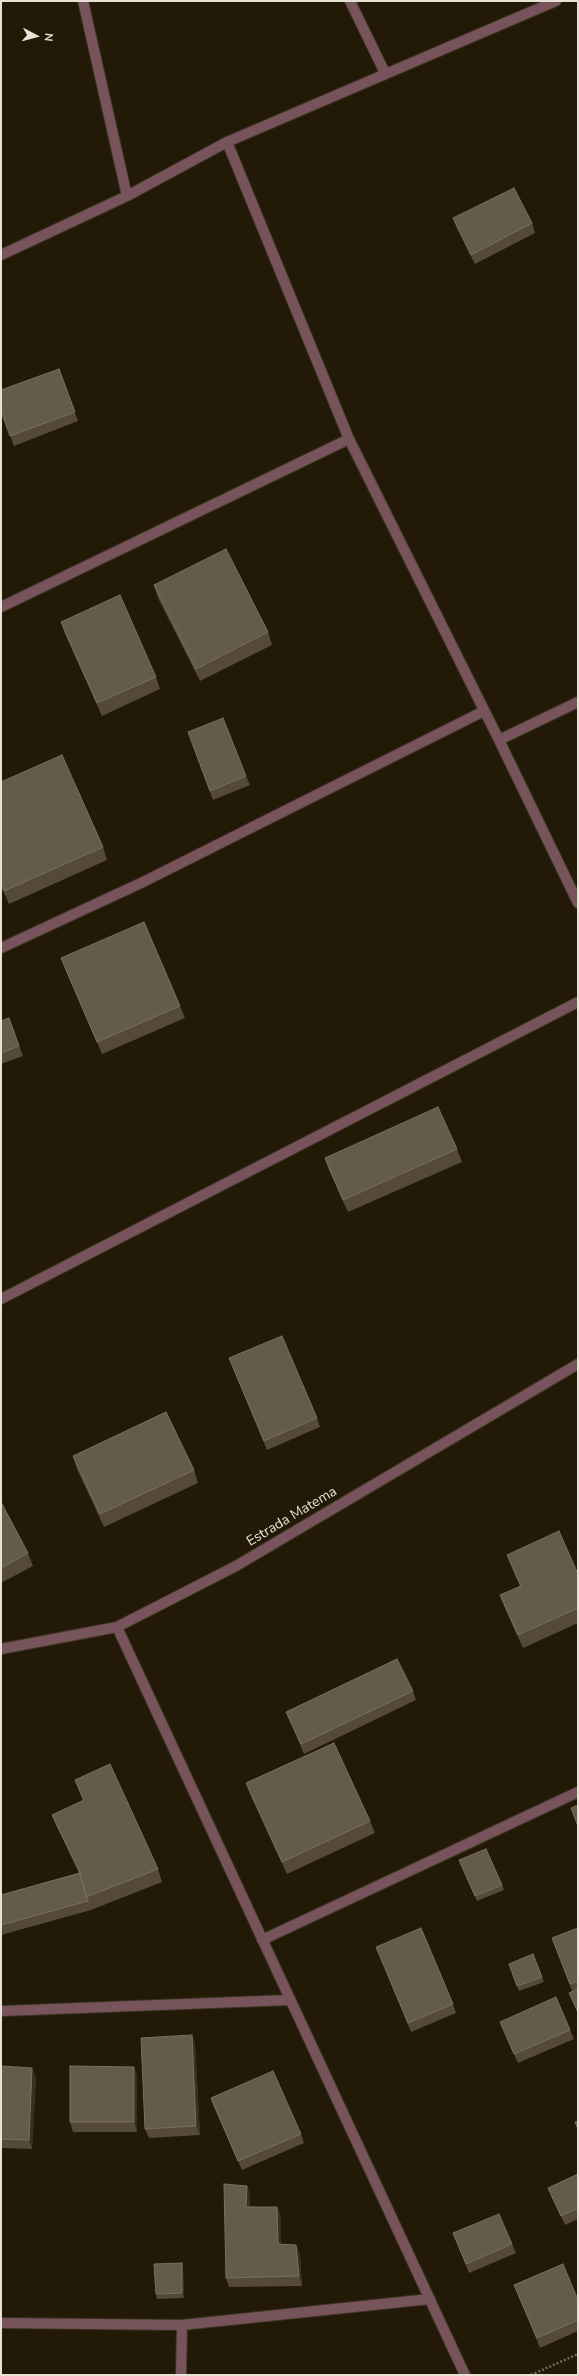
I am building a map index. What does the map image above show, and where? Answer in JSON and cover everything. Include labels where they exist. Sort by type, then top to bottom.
[{"type":"street","points":[[84,1],[127,196]]},
{"type":"street","points":[[350,1],[384,73]]},
{"type":"street","points":[[1,255],[127,196],[227,142],[384,73],[556,1]]},
{"type":"street","points":[[227,142],[349,439],[499,740],[578,903]]},
{"type":"street","points":[[1,607],[349,439]]},
{"type":"street","points":[[499,740],[578,702]]},
{"type":"street","points":[[1,948],[141,883],[484,711]]},
{"type":"street","points":[[1,1299],[578,1002]]},
{"type":"street","name":"Estrada Matema","points":[[1,1649],[117,1627],[236,1566],[578,1364]]},
{"type":"street","points":[[117,1627],[465,2375]]},
{"type":"street","points":[[262,1940],[578,1792]]},
{"type":"street","points":[[1,2011],[290,2000]]},
{"type":"street","points":[[1,2323],[182,2325],[430,2299]]},
{"type":"street","points":[[181,2375],[182,2325]]},
{"type":"path","points":[[532,2375],[578,2354]]},
{"type":"building","points":[[514,188],[532,223],[471,255],[453,218]]},
{"type":"building","points":[[59,369],[75,412],[10,436],[1,411],[1,390]]},
{"type":"building","points":[[226,549],[268,632],[196,669],[154,585]]},
{"type":"building","points":[[120,595],[156,677],[97,703],[61,622]]},
{"type":"building","points":[[223,718],[246,776],[210,791],[188,732]]},
{"type":"building","points":[[62,755],[103,847],[4,891],[1,883],[1,782]]},
{"type":"building","points":[[144,922],[180,1006],[97,1042],[61,958]]},
{"type":"building","points":[[9,1018],[19,1046],[1,1053],[1,1021]]},
{"type":"building","points":[[438,1107],[457,1149],[343,1200],[325,1158]]},
{"type":"building","points":[[282,1336],[317,1418],[264,1441],[229,1358]]},
{"type":"building","points":[[166,1412],[194,1470],[100,1514],[73,1456]]},
{"type":"building","points":[[1,1502],[28,1553],[1,1568]]},
{"type":"building","points":[[559,1531],[578,1574],[578,1608],[518,1635],[500,1595],[521,1586],[507,1555]]},
{"type":"building","points":[[397,1659],[413,1691],[301,1744],[286,1712]]},
{"type":"building","points":[[334,1743],[370,1821],[282,1862],[246,1783]]},
{"type":"building","points":[[110,1764],[158,1869],[86,1897],[79,1870],[52,1815],[84,1800],[75,1780]]},
{"type":"building","points":[[578,1805],[578,1826],[571,1808]]},
{"type":"building","points":[[486,1849],[502,1885],[475,1896],[459,1860]]},
{"type":"building","points":[[80,1873],[88,1901],[1,1925],[1,1895]]},
{"type":"building","points":[[421,1928],[453,2004],[408,2023],[376,1947]]},
{"type":"building","points":[[578,1928],[578,1981],[570,1984],[552,1938]]},
{"type":"building","points":[[533,1954],[542,1977],[517,1986],[509,1964]]},
{"type":"building","points":[[578,1989],[578,2012],[569,1993]]},
{"type":"building","points":[[556,1997],[570,2030],[514,2054],[500,2022]]},
{"type":"building","points":[[192,2035],[196,2126],[145,2129],[141,2038]]},
{"type":"building","points":[[1,2066],[32,2068],[29,2140],[1,2139]]},
{"type":"building","points":[[70,2066],[134,2067],[134,2122],[70,2122]]},
{"type":"building","points":[[273,2071],[301,2134],[238,2161],[211,2098]]},
{"type":"building","points":[[578,2121],[578,2129],[575,2122]]},
{"type":"building","points":[[578,2174],[578,2208],[561,2216],[548,2188]]},
{"type":"building","points":[[224,2184],[247,2186],[246,2207],[277,2207],[278,2244],[296,2245],[299,2276],[226,2278]]},
{"type":"building","points":[[499,2214],[512,2244],[466,2264],[453,2233]]},
{"type":"building","points":[[182,2263],[182,2293],[156,2294],[154,2264]]},
{"type":"building","points":[[563,2264],[578,2300],[578,2320],[537,2338],[514,2285]]}]
